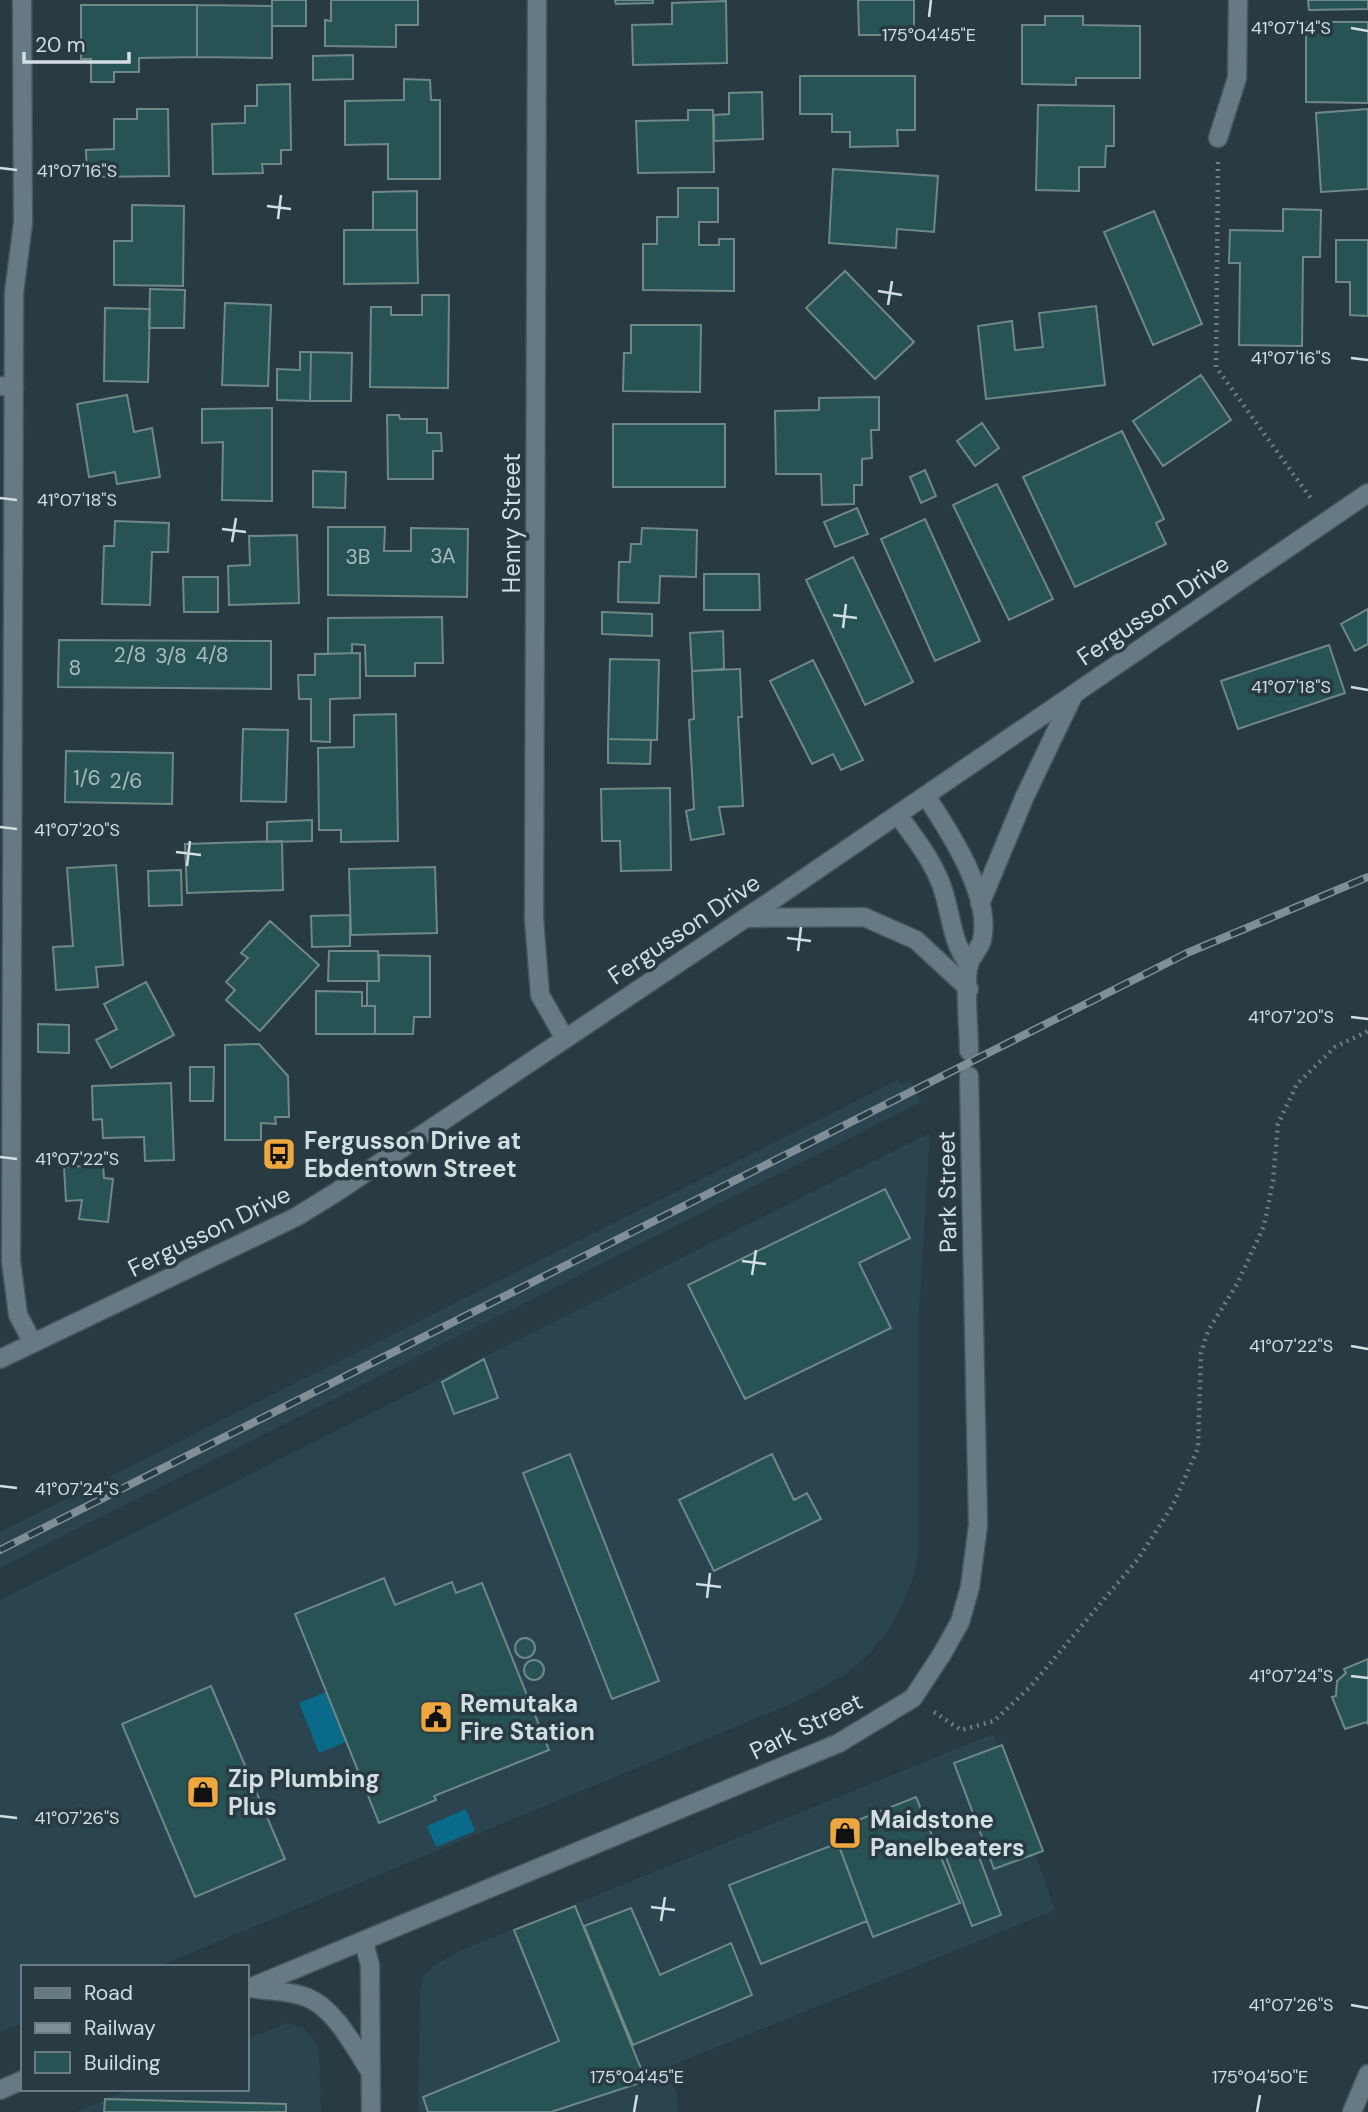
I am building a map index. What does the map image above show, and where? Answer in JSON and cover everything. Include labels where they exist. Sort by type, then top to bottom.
[{"type":"street","points":[[22,0],[23,223],[14,293],[7,387],[10,1261],[18,1315],[33,1343]]},
{"type":"street","name":"Henry Street","points":[[537,0],[534,919],[540,995],[565,1039]]},
{"type":"street","points":[[1218,138],[1237,78],[1238,0]]},
{"type":"street","name":"Fergusson Drive","points":[[0,1359],[296,1217],[746,918],[1368,493]]},
{"type":"street","points":[[980,904],[1025,796],[1074,693]]},
{"type":"street","points":[[926,796],[955,839],[970,871],[980,904],[982,940],[968,965],[970,1051]]},
{"type":"street","points":[[898,815],[924,850],[940,881],[950,911],[956,948],[968,965]]},
{"type":"street","points":[[746,918],[864,917],[916,940],[969,989]]},
{"type":"street","name":"Park Street","points":[[249,1989],[839,1743],[913,1698],[960,1622],[970,1587],[978,1525],[970,1076]]},
{"type":"street","points":[[364,1942],[370,1965],[371,2112]]},
{"type":"street","points":[[249,1989],[307,1997],[338,2023],[370,2071]]},
{"type":"street","points":[[1352,2112],[1368,2074]]},
{"type":"street","points":[[0,2090],[21,2081]]},
{"type":"path","points":[[1218,138],[1216,367],[1327,521]]},
{"type":"path","points":[[913,1698],[961,1730],[994,1721],[1031,1686],[1138,1559],[1173,1505],[1198,1448],[1201,1353],[1208,1331],[1237,1284],[1264,1226],[1273,1181],[1279,1124],[1297,1084],[1335,1047],[1368,1031]]},
{"type":"shaded area","points":[[898,1080],[900,1084],[912,1081],[921,1102],[0,1568],[0,1532]]},
{"type":"shaded area","points":[[930,1133],[919,1314],[919,1547],[914,1576],[889,1629],[871,1652],[849,1672],[798,1701],[162,1965],[21,1965],[21,2024],[0,2032],[0,1600]]},
{"type":"shaded area","points":[[326,1692],[346,1742],[319,1753],[299,1703]]},
{"type":"shaded area","points":[[993,1734],[1055,1910],[673,2065],[679,2112],[418,2112],[420,1991],[425,1973],[440,1962],[457,1952]]},
{"type":"shaded area","points":[[466,1809],[475,1831],[436,1847],[427,1826]]},
{"type":"shaded area","points":[[287,2023],[304,2028],[319,2047],[321,2112],[76,2112],[125,2091],[248,2091],[248,2039]]},
{"type":"building","points":[[272,0],[306,0],[306,26],[272,26]]},
{"type":"building","points":[[331,0],[418,0],[418,25],[396,25],[396,47],[325,46],[325,20],[331,21]]},
{"type":"building","points":[[615,0],[653,0],[653,3],[616,4]]},
{"type":"building","points":[[858,0],[914,0],[914,35],[859,35]]},
{"type":"building","points":[[1308,0],[1368,0],[1368,9],[1309,10]]},
{"type":"building","points":[[726,1],[727,63],[633,65],[632,25],[672,24],[672,3]]},
{"type":"building","points":[[81,5],[197,5],[197,57],[139,58],[139,72],[114,72],[114,82],[91,82],[91,59],[81,59]]},
{"type":"building","points":[[197,5],[272,6],[272,58],[197,57]]},
{"type":"building","points":[[1045,16],[1083,16],[1083,25],[1140,26],[1140,78],[1076,78],[1076,85],[1022,84],[1022,25],[1045,25]]},
{"type":"building","points":[[1306,22],[1368,22],[1368,103],[1306,102]]},
{"type":"building","points":[[353,55],[353,79],[313,80],[313,56]]},
{"type":"building","points":[[800,76],[915,76],[915,130],[897,130],[898,146],[850,147],[850,132],[832,132],[832,114],[800,114]]},
{"type":"building","points":[[404,79],[430,80],[431,100],[440,100],[440,179],[388,179],[388,144],[345,145],[345,101],[404,100]]},
{"type":"building","points":[[290,84],[291,150],[281,150],[281,164],[262,164],[263,173],[213,174],[212,124],[245,123],[245,106],[257,106],[257,85]]},
{"type":"building","points":[[762,92],[763,139],[714,141],[714,115],[729,114],[729,93]]},
{"type":"building","points":[[1038,105],[1114,106],[1114,146],[1106,146],[1105,167],[1079,167],[1079,191],[1036,190]]},
{"type":"building","points":[[137,109],[168,109],[169,176],[87,177],[86,150],[114,149],[114,119],[137,119]]},
{"type":"building","points":[[1368,109],[1368,189],[1321,192],[1316,113]]},
{"type":"building","points":[[688,110],[713,110],[714,172],[638,173],[636,121],[688,120]]},
{"type":"building","points":[[833,169],[938,176],[934,232],[897,229],[896,248],[829,243]]},
{"type":"building","points":[[678,188],[718,188],[718,222],[699,222],[699,245],[719,245],[719,239],[734,239],[734,291],[643,290],[643,244],[657,244],[657,217],[678,217]]},
{"type":"building","points":[[417,191],[417,230],[373,230],[373,192]]},
{"type":"building","points":[[132,205],[184,206],[183,286],[114,285],[114,241],[132,241]]},
{"type":"building","points":[[1283,209],[1321,210],[1320,257],[1303,257],[1302,346],[1239,345],[1240,263],[1229,263],[1230,230],[1283,231]]},
{"type":"building","points":[[1154,211],[1202,324],[1153,345],[1104,232]]},
{"type":"building","points":[[344,230],[417,230],[418,283],[344,284]]},
{"type":"building","points":[[1336,240],[1368,240],[1368,316],[1350,315],[1350,282],[1336,282]]},
{"type":"building","points":[[845,271],[914,342],[875,379],[806,308]]},
{"type":"building","points":[[150,289],[185,290],[184,328],[149,328]]},
{"type":"building","points":[[422,295],[449,295],[448,388],[370,387],[371,307],[391,307],[391,315],[422,315]]},
{"type":"building","points":[[225,303],[271,305],[268,386],[222,385]]},
{"type":"building","points":[[1096,306],[1105,385],[986,399],[978,326],[1012,321],[1015,350],[1043,347],[1039,313]]},
{"type":"building","points":[[105,308],[150,309],[148,382],[104,381]]},
{"type":"building","points":[[631,325],[701,325],[700,392],[623,391],[624,353],[631,353]]},
{"type":"building","points":[[300,352],[311,352],[310,401],[277,400],[277,369],[300,370]]},
{"type":"building","points":[[311,352],[352,353],[351,401],[310,401]]},
{"type":"building","points":[[1201,375],[1231,420],[1163,466],[1133,421]]},
{"type":"building","points":[[127,395],[134,432],[152,428],[160,477],[117,484],[115,472],[89,477],[77,404]]},
{"type":"building","points":[[879,397],[879,430],[871,430],[872,458],[862,459],[862,485],[854,485],[854,504],[822,505],[821,474],[776,474],[775,411],[819,410],[819,398]]},
{"type":"building","points":[[272,408],[272,501],[222,500],[223,442],[202,443],[202,409]]},
{"type":"building","points":[[387,415],[399,415],[400,419],[427,419],[427,433],[441,433],[442,451],[433,451],[433,479],[388,479]]},
{"type":"building","points":[[982,423],[999,448],[975,466],[957,441]]},
{"type":"building","points":[[613,424],[725,424],[725,487],[613,487]]},
{"type":"building","points":[[1122,431],[1164,519],[1156,523],[1166,544],[1075,587],[1023,477]]},
{"type":"building","points":[[925,470],[936,496],[921,503],[910,477]]},
{"type":"building","points":[[313,471],[346,472],[345,508],[313,507]]},
{"type":"building","points":[[997,484],[1053,599],[1009,620],[953,505]]},
{"type":"building","points":[[857,508],[868,534],[835,547],[824,522]]},
{"type":"building","points":[[925,519],[980,641],[935,661],[881,539]]},
{"type":"building","points":[[115,521],[169,523],[168,552],[152,552],[150,605],[102,604],[104,546],[114,546]]},
{"type":"building","points":[[328,527],[385,527],[384,551],[411,551],[411,528],[468,529],[467,597],[328,595]]},
{"type":"building","points":[[642,528],[697,530],[696,577],[660,576],[659,603],[618,602],[619,562],[630,562],[631,544],[641,544]]},
{"type":"building","points":[[297,535],[299,603],[229,605],[228,566],[250,565],[249,536]]},
{"type":"building","points":[[853,557],[913,682],[865,705],[806,580]]},
{"type":"building","points":[[704,574],[759,574],[760,610],[704,610]]},
{"type":"building","points":[[183,577],[218,577],[218,612],[184,612]]},
{"type":"building","points":[[1368,609],[1368,644],[1355,651],[1341,624]]},
{"type":"building","points":[[602,612],[652,614],[652,636],[602,634]]},
{"type":"building","points":[[442,617],[443,663],[415,663],[415,676],[366,676],[365,645],[352,644],[352,653],[328,654],[328,618]]},
{"type":"building","points":[[723,631],[724,669],[692,671],[690,633]]},
{"type":"building","points":[[59,640],[271,641],[271,689],[58,687]]},
{"type":"building","points":[[1329,645],[1345,693],[1238,729],[1221,681]]},
{"type":"building","points":[[360,653],[360,698],[330,699],[330,742],[311,741],[311,699],[299,699],[298,675],[315,675],[315,654]]},
{"type":"building","points":[[610,659],[659,660],[657,740],[608,739]]},
{"type":"building","points":[[813,660],[863,760],[841,770],[833,754],[812,764],[770,681]]},
{"type":"building","points":[[740,669],[742,717],[738,717],[743,806],[719,807],[724,834],[691,840],[686,811],[694,809],[689,720],[694,719],[692,671]]},
{"type":"building","points":[[396,714],[398,841],[341,842],[341,830],[319,830],[318,748],[354,747],[354,715]]},
{"type":"building","points":[[243,729],[288,730],[286,802],[241,801]]},
{"type":"building","points":[[608,739],[651,740],[650,764],[608,763]]},
{"type":"building","points":[[66,751],[173,753],[172,804],[65,802]]},
{"type":"building","points":[[670,788],[671,870],[621,871],[620,841],[602,841],[601,789]]},
{"type":"building","points":[[312,820],[312,841],[267,842],[267,822]]},
{"type":"building","points":[[282,841],[283,890],[187,893],[185,844]]},
{"type":"building","points":[[116,865],[123,965],[96,967],[98,987],[56,990],[53,947],[73,946],[67,868]]},
{"type":"building","points":[[435,867],[437,933],[351,935],[349,869]]},
{"type":"building","points":[[181,870],[182,905],[149,906],[148,871]]},
{"type":"building","points":[[350,915],[350,946],[312,947],[311,916]]},
{"type":"building","points":[[270,921],[319,965],[260,1031],[226,1000],[235,990],[226,982],[248,958],[241,953]]},
{"type":"building","points":[[329,951],[378,951],[379,981],[328,981]]},
{"type":"building","points":[[379,955],[430,956],[430,1017],[414,1017],[413,1034],[375,1034],[375,1006],[367,1006],[367,981],[379,981]]},
{"type":"building","points":[[146,982],[174,1035],[111,1068],[96,1040],[117,1029],[104,1004]]},
{"type":"building","points":[[316,991],[362,992],[362,1006],[375,1006],[375,1034],[316,1034]]},
{"type":"building","points":[[38,1024],[69,1025],[69,1053],[38,1052]]},
{"type":"building","points":[[259,1044],[288,1076],[289,1117],[275,1117],[276,1124],[261,1123],[261,1140],[225,1140],[225,1045]]},
{"type":"building","points":[[190,1067],[214,1067],[213,1101],[190,1101]]},
{"type":"building","points":[[171,1083],[174,1160],[145,1161],[144,1137],[103,1138],[102,1119],[93,1120],[92,1086]]},
{"type":"building","points":[[103,1165],[104,1178],[113,1179],[108,1222],[79,1219],[82,1200],[66,1201],[64,1167]]},
{"type":"building","points":[[885,1189],[910,1238],[859,1263],[891,1328],[745,1399],[688,1285]]},
{"type":"building","points":[[484,1359],[498,1398],[454,1414],[442,1382]]},
{"type":"building","points":[[570,1454],[659,1681],[612,1699],[523,1473]]},
{"type":"building","points":[[772,1454],[794,1500],[807,1493],[821,1519],[714,1571],[679,1500]]},
{"type":"building","name":"Remutaka Fire Station","points":[[384,1578],[395,1605],[452,1582],[456,1593],[482,1583],[549,1750],[434,1796],[436,1800],[379,1823],[295,1614]]},
{"type":"building","points":[[525,1638],[532,1641],[535,1648],[532,1655],[525,1658],[518,1655],[515,1648],[518,1641]]},
{"type":"building","points":[[1368,1659],[1368,1725],[1367,1722],[1345,1729],[1332,1697],[1336,1696],[1337,1681],[1346,1673],[1344,1669]]},
{"type":"building","points":[[534,1660],[541,1663],[544,1670],[541,1677],[534,1680],[527,1677],[524,1670],[527,1663]]},
{"type":"building","name":"Zip Plumbing Plus","points":[[211,1686],[285,1859],[195,1897],[122,1724]]},
{"type":"building","points":[[1002,1745],[1043,1851],[994,1869],[954,1763]]},
{"type":"building","points":[[916,1797],[960,1903],[873,1937],[833,1830]]},
{"type":"building","points":[[973,1841],[1001,1915],[972,1926],[944,1852]]},
{"type":"building","points":[[838,1843],[867,1921],[761,1964],[729,1885]]},
{"type":"building","points":[[575,1906],[646,2081],[551,2112],[428,2112],[423,2097],[559,2041],[514,1930]]},
{"type":"building","points":[[631,1908],[660,1975],[731,1943],[752,1995],[633,2045],[584,1926]]},
{"type":"building","points":[[105,2099],[286,2104],[286,2112],[104,2112]]},
{"type":"railway","points":[[0,1550],[1187,953],[1368,877]]},
{"type":"place","name":"Fergusson Drive at Ebdentown Street","points":[[279,1154]]},
{"type":"place","name":"Remutaka Fire Station","points":[[436,1717]]},
{"type":"place","name":"Zip Plumbing Plus","points":[[203,1792]]},
{"type":"place","name":"Maidstone Panelbeaters","points":[[845,1833]]}]
